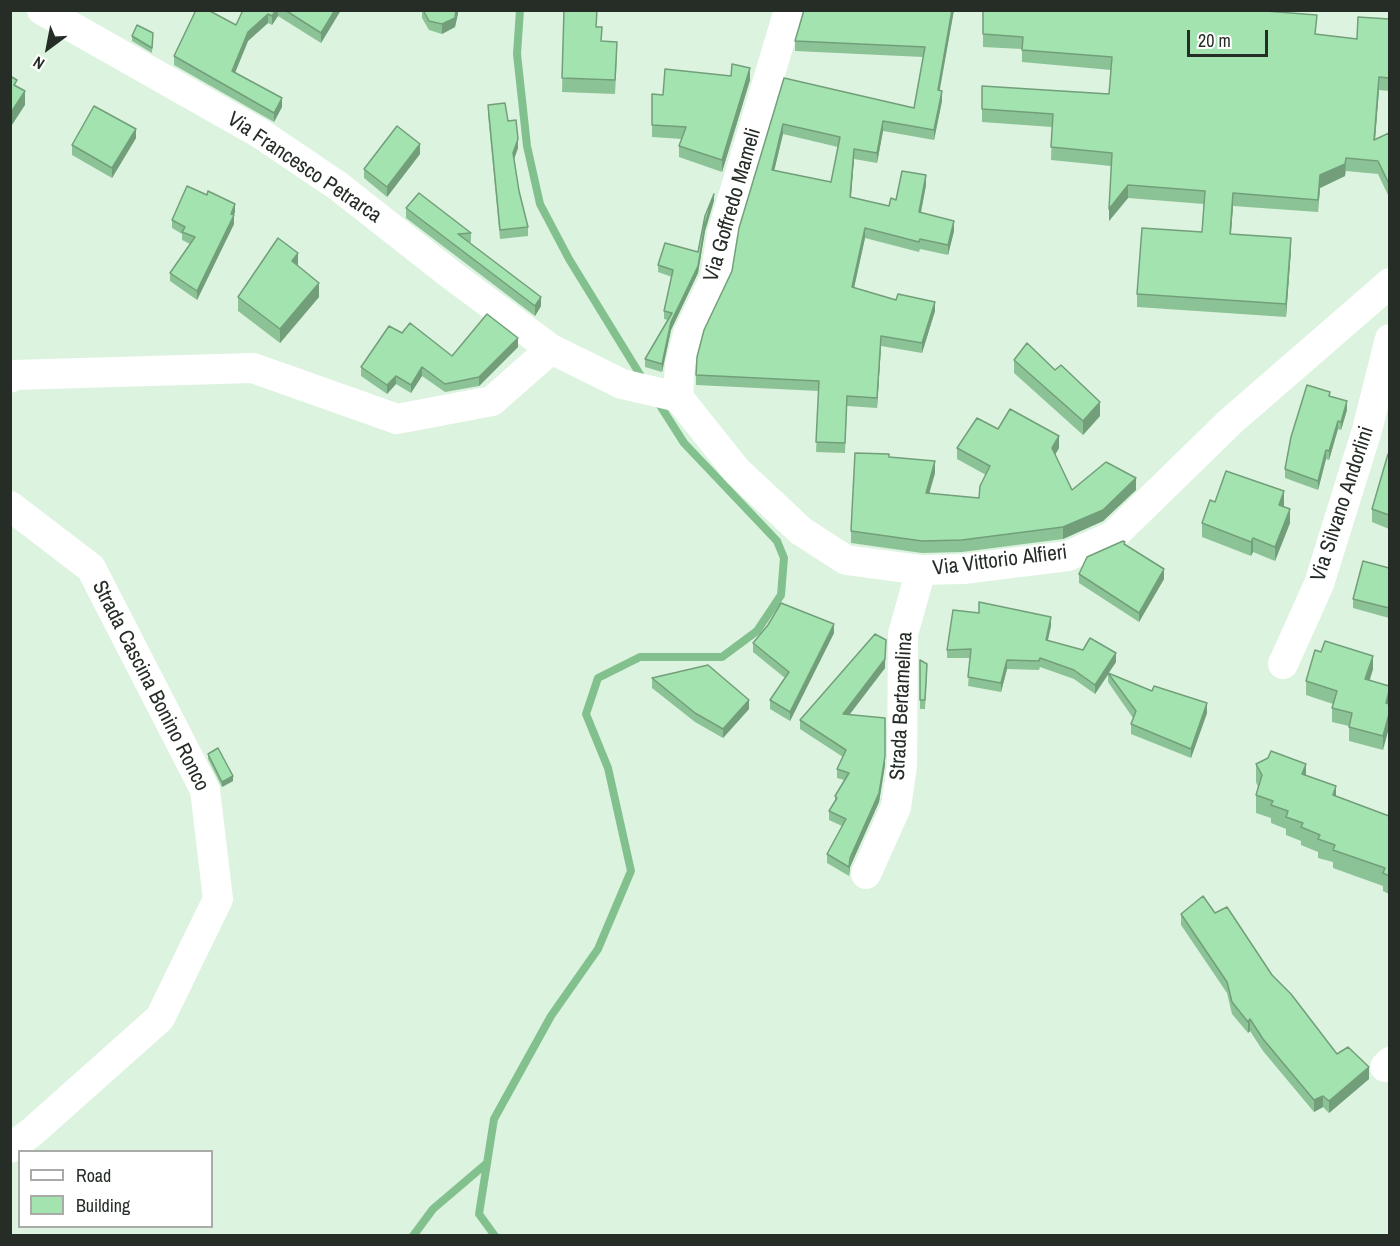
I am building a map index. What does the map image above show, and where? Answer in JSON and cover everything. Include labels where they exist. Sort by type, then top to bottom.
[{"type":"street","name":"Via Francesco Petrarca","points":[[42,10],[261,134],[338,186],[450,274],[551,349]]},
{"type":"street","name":"Via Goffredo Mameli","points":[[678,397],[680,364],[688,334],[715,278],[722,234],[789,10]]},
{"type":"street","name":"Via Vittorio Alfieri","points":[[678,397],[737,471],[801,531],[846,560],[921,570],[963,569],[1068,556],[1113,536],[1231,421],[1389,283]]},
{"type":"street","name":"Via Silvano Andorlini","points":[[1283,664],[1322,573],[1367,430],[1389,339]]},
{"type":"street","points":[[10,378],[13,375],[253,368],[397,419],[492,401],[551,349],[622,384],[678,397]]},
{"type":"street","name":"Strada Cascina Bonino Ronco","points":[[10,506],[90,568],[96,579],[205,790],[218,898],[160,1018],[32,1132],[10,1148]]},
{"type":"street","name":"Strada Bertamelina","points":[[866,874],[896,807],[902,766],[903,634],[921,570]]},
{"type":"building","points":[[196,10],[208,10],[236,25],[243,10],[276,10],[272,16],[268,14],[248,32],[232,71],[282,98],[274,113],[174,56]]},
{"type":"building","points":[[285,10],[335,10],[321,33]]},
{"type":"building","points":[[423,10],[456,10],[455,18],[442,24],[429,21]]},
{"type":"building","points":[[564,10],[597,10],[596,27],[602,27],[601,41],[617,42],[615,80],[562,78]]},
{"type":"building","points":[[804,10],[952,10],[938,90],[942,91],[934,130],[883,121],[877,153],[854,149],[850,197],[889,206],[891,198],[896,200],[902,171],[926,175],[919,212],[954,221],[948,245],[920,239],[919,242],[865,228],[852,287],[896,300],[898,294],[935,302],[922,343],[881,336],[877,398],[847,396],[845,443],[816,442],[819,381],[696,375],[697,357],[704,330],[732,271],[739,228],[784,78],[914,108],[925,47],[795,41]],"holes":[[[783,124],[840,137],[831,182],[772,170]]]},
{"type":"building","points":[[983,10],[1252,10],[1317,15],[1315,34],[1357,39],[1358,17],[1389,19],[1389,78],[1379,77],[1374,140],[1389,133],[1389,184],[1378,161],[1346,158],[1345,164],[1320,175],[1318,200],[1233,193],[1230,234],[1291,238],[1286,304],[1137,294],[1142,228],[1202,232],[1205,191],[1128,185],[1109,209],[1112,153],[1051,147],[1053,114],[982,109],[982,86],[1109,94],[1112,57],[1022,50],[1023,37],[983,34]]},
{"type":"building","points":[[137,25],[153,33],[152,48],[132,36]]},
{"type":"building","points":[[732,64],[750,68],[722,160],[679,146],[686,127],[652,125],[652,94],[663,95],[665,69],[731,76]]},
{"type":"building","points":[[10,76],[17,80],[14,85],[25,91],[10,114]]},
{"type":"building","points":[[505,103],[508,121],[516,120],[518,139],[513,153],[528,227],[500,230],[488,105]]},
{"type":"building","points":[[94,106],[136,129],[112,168],[72,145]]},
{"type":"building","points":[[397,126],[420,144],[387,187],[364,169]]},
{"type":"building","points":[[187,186],[207,195],[208,191],[235,204],[231,214],[234,215],[197,291],[170,273],[195,237],[182,232],[185,227],[172,220]]},
{"type":"building","points":[[419,193],[471,233],[458,234],[541,297],[535,306],[406,208]]},
{"type":"building","points":[[714,194],[705,224],[698,266],[671,322],[662,364],[645,359],[672,313],[664,311],[673,270],[658,265],[665,243],[698,252],[705,216]]},
{"type":"building","points":[[278,238],[298,253],[292,261],[319,283],[280,329],[238,297]]},
{"type":"building","points":[[487,314],[518,338],[479,377],[445,384],[422,367],[411,385],[396,376],[387,385],[361,367],[389,326],[402,333],[410,323],[452,356]]},
{"type":"building","points":[[1027,343],[1055,370],[1061,365],[1100,402],[1083,421],[1014,360]]},
{"type":"building","points":[[1307,385],[1330,392],[1329,396],[1347,401],[1329,451],[1326,450],[1318,481],[1285,469],[1291,437]]},
{"type":"building","points":[[1010,409],[1059,436],[1052,448],[1072,490],[1106,462],[1136,478],[1103,510],[1063,527],[962,540],[922,541],[851,531],[855,453],[889,454],[889,457],[935,461],[926,493],[979,498],[980,486],[990,466],[957,448],[977,418],[998,429]]},
{"type":"building","points":[[1389,454],[1389,515],[1372,509]]},
{"type":"building","points":[[1226,471],[1284,491],[1279,505],[1290,509],[1275,547],[1253,538],[1251,542],[1202,523],[1210,500],[1215,502]]},
{"type":"building","points":[[1123,541],[1124,544],[1164,569],[1139,613],[1079,574],[1087,557]]},
{"type":"building","points":[[1363,561],[1389,568],[1389,608],[1353,599]]},
{"type":"building","points":[[979,602],[1051,617],[1046,640],[1083,650],[1090,638],[1116,653],[1095,685],[1074,670],[1040,658],[1039,661],[1007,660],[1001,683],[968,677],[971,649],[947,650],[953,610],[979,613]]},
{"type":"building","points":[[781,603],[834,624],[790,712],[770,700],[789,672],[753,643],[768,625]]},
{"type":"building","points":[[875,634],[886,640],[885,659],[843,714],[885,718],[885,756],[879,793],[850,858],[849,867],[827,854],[846,819],[829,811],[849,773],[837,769],[846,750],[800,720]]},
{"type":"building","points":[[1325,641],[1373,656],[1365,679],[1389,686],[1386,703],[1389,704],[1389,714],[1383,736],[1349,727],[1352,713],[1332,708],[1337,691],[1306,681],[1315,650],[1321,652]]},
{"type":"building","points":[[920,660],[927,664],[925,700],[920,700]]},
{"type":"building","points":[[708,665],[749,700],[723,729],[695,713],[652,678]]},
{"type":"building","points":[[1108,673],[1152,691],[1154,686],[1207,703],[1191,749],[1131,724],[1136,711]]},
{"type":"building","points":[[218,748],[233,776],[222,782],[208,754]]},
{"type":"building","points":[[1271,751],[1306,764],[1302,774],[1336,786],[1333,795],[1389,816],[1389,876],[1383,873],[1385,868],[1333,850],[1335,845],[1318,839],[1320,835],[1301,827],[1303,823],[1286,817],[1288,811],[1271,805],[1273,801],[1256,795],[1262,775],[1256,764],[1268,758]]},
{"type":"building","points":[[1203,896],[1215,913],[1227,907],[1272,975],[1291,994],[1337,1054],[1348,1047],[1369,1067],[1329,1101],[1323,1096],[1314,1100],[1263,1039],[1250,1019],[1248,1022],[1232,1002],[1227,982],[1181,914]]},
{"type":"waterway","points":[[520,10],[517,54],[527,146],[540,204],[569,259],[644,381]]},
{"type":"waterway","points":[[495,1236],[479,1214],[494,1119],[551,1016],[598,949],[631,871],[608,768],[586,714],[598,678],[640,657],[722,657],[757,631],[781,595],[784,558],[777,541],[684,443],[656,399]]},
{"type":"waterway","points":[[413,1236],[433,1209],[487,1163]]}]
